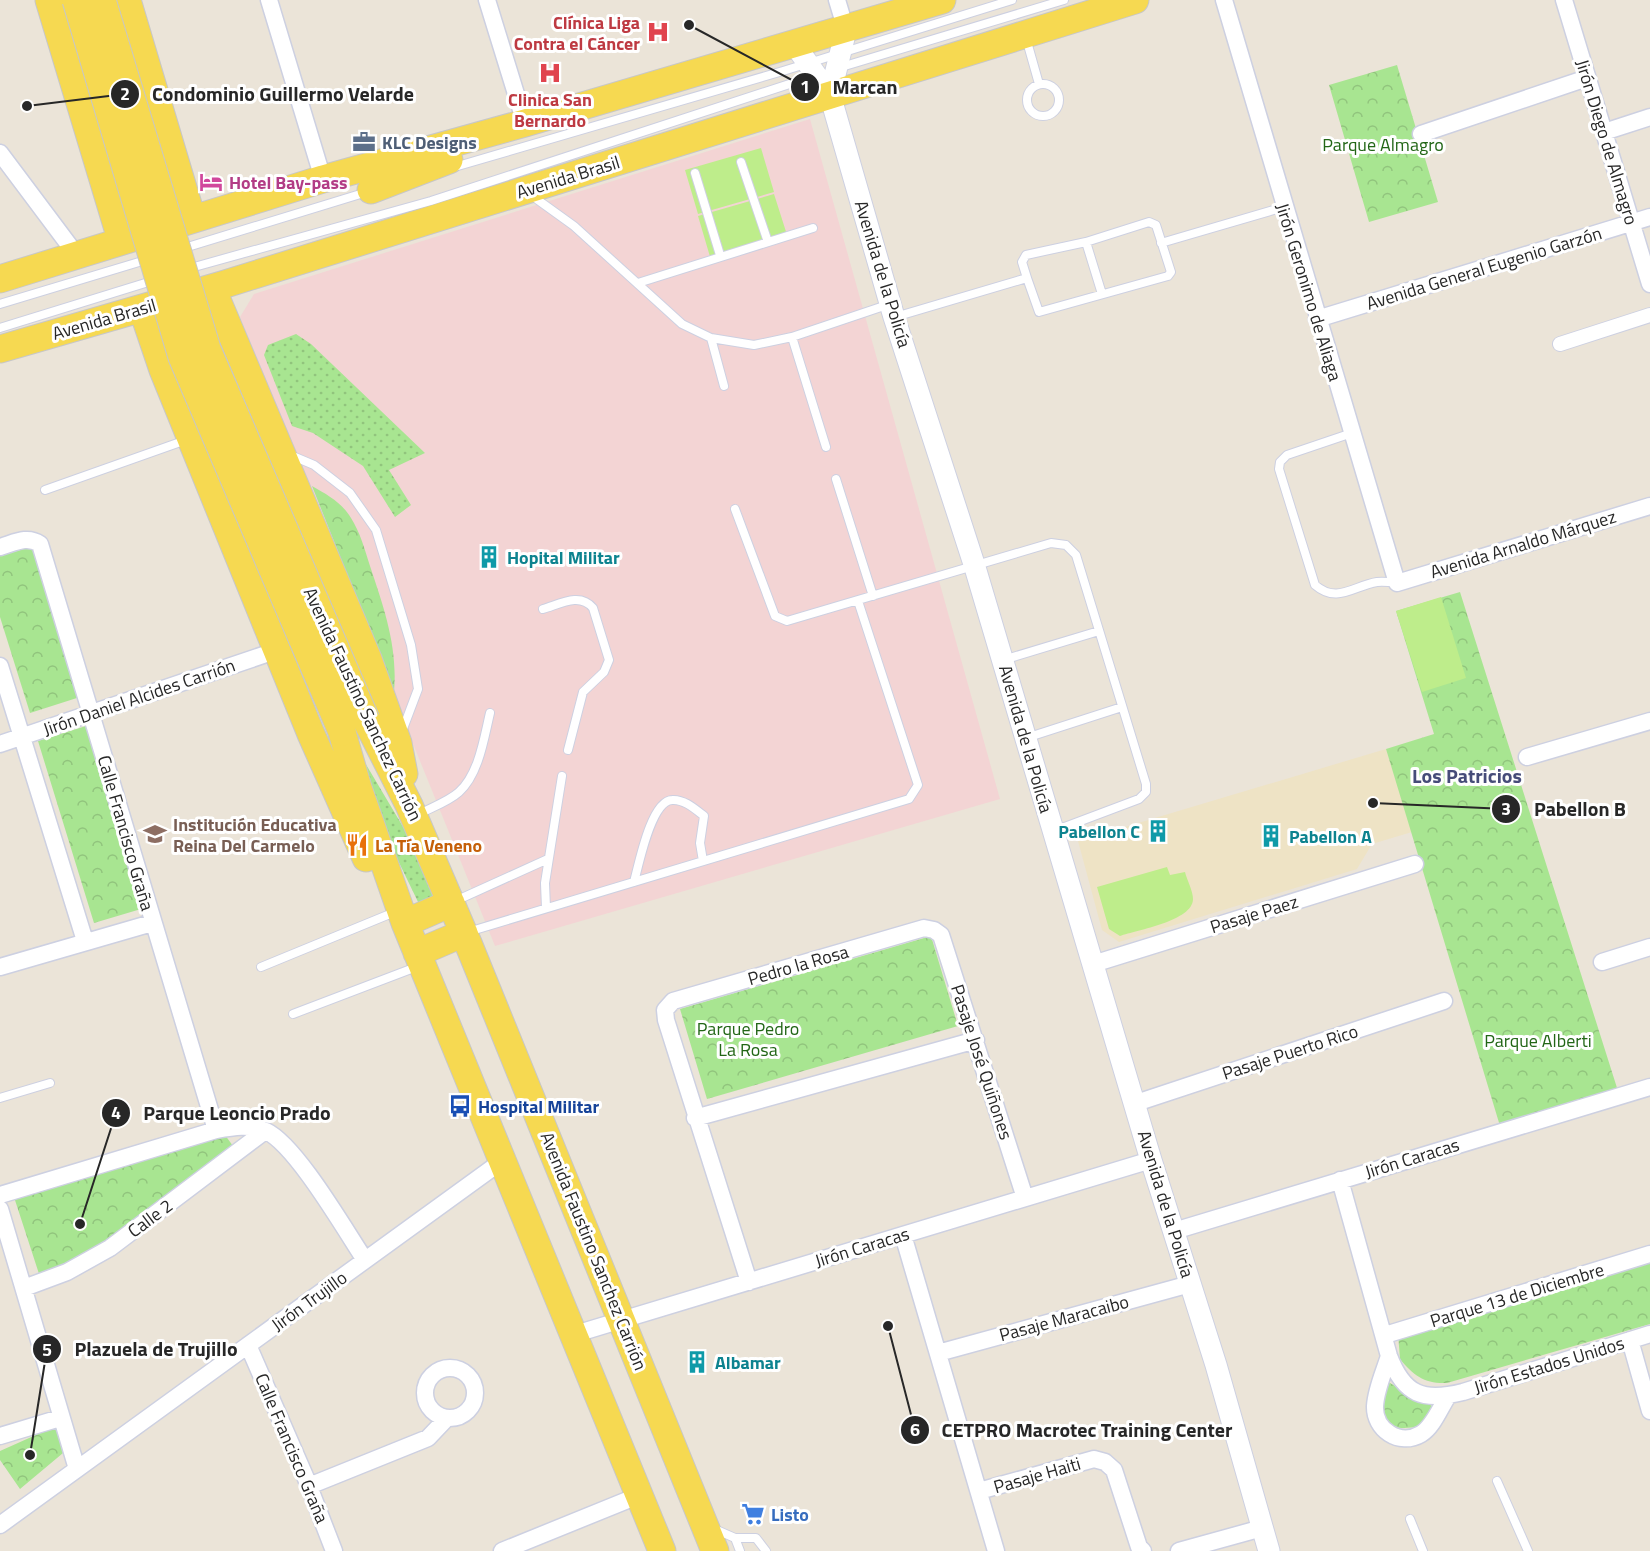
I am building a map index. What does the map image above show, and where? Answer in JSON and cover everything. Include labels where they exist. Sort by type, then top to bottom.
[{"type":"main road","points":[[49,0],[121,239]]},
{"type":"main road","points":[[76,0],[153,303],[191,438],[327,771],[419,959],[662,1551]]},
{"type":"main road","points":[[102,0],[201,289],[280,450],[368,659],[398,743],[412,811]]},
{"type":"main road","points":[[127,0],[192,218]]},
{"type":"main road","name":"Avenida Brasil","points":[[0,349],[530,189],[812,70],[841,50],[942,0]]},
{"type":"main road","name":"Avenida Brasil","points":[[0,279],[75,253],[323,178],[525,123],[812,70],[1025,34],[1135,0]]},
{"type":"main road","points":[[371,190],[509,136],[525,123]]},
{"type":"main road","points":[[431,201],[530,189]]},
{"type":"main road","name":"Avenida Faustino Sanchez Carrión","points":[[201,289],[207,349],[354,726],[358,788],[398,918]]},
{"type":"main road","name":"Avenida Faustino Sanchez Carrión","points":[[153,303],[182,357],[354,726],[412,811],[464,933],[704,1524],[725,1544]]},
{"type":"main road","points":[[398,918],[451,903]]},
{"type":"main road","points":[[419,959],[464,933]]},
{"type":"street","points":[[269,0],[323,178]]},
{"type":"street","points":[[487,0],[525,123]]},
{"type":"street","points":[[812,70],[841,50],[837,0]]},
{"type":"street","name":"Jirón Geronimo de Aliaga","points":[[1224,0],[1396,583]]},
{"type":"street","name":"Jirón Diego de Almagro","points":[[1564,0],[1650,284]]},
{"type":"street","name":"Avenida de la Policía","points":[[812,70],[974,564],[1269,1551]]},
{"type":"street","points":[[1421,134],[1587,78]]},
{"type":"street","points":[[1604,132],[1650,117]]},
{"type":"street","points":[[0,153],[75,253]]},
{"type":"street","name":"Avenida General Eugenio Garzón","points":[[1317,319],[1650,217]]},
{"type":"street","points":[[1560,344],[1650,315]]},
{"type":"street","name":"Avenida Arnaldo Márquez","points":[[1396,583],[1650,506]]},
{"type":"street","name":"Calle Francisco Graña","points":[[0,547],[33,539],[40,544],[216,1130]]},
{"type":"street","name":"Jirón Daniel Alcides Carrión","points":[[0,744],[278,650]]},
{"type":"street","points":[[0,666],[85,941]]},
{"type":"street","points":[[1527,757],[1650,721]]},
{"type":"street","name":"Pasaje Paez","points":[[1093,964],[1415,864]]},
{"type":"street","points":[[0,967],[152,923]]},
{"type":"street","name":"Pedro la Rosa","points":[[695,1118],[665,1010],[673,1001],[924,928],[934,930]]},
{"type":"street","name":"Pasaje José Quiñones","points":[[934,930],[941,935],[1025,1198]]},
{"type":"street","points":[[1602,962],[1650,947]]},
{"type":"street","name":"Pasaje Puerto Rico","points":[[1136,1103],[1444,1001]]},
{"type":"street","points":[[748,1282],[695,1118],[976,1040]]},
{"type":"street","name":"Jirón Caracas","points":[[1174,1231],[1650,1087]]},
{"type":"street","points":[[0,1195],[216,1130],[250,1126],[265,1131],[289,1148],[365,1260]]},
{"type":"street","name":"Calle 2","points":[[24,1288],[68,1272],[110,1248],[265,1131]]},
{"type":"street","name":"Jirón Caracas","points":[[572,1335],[1151,1160]]},
{"type":"street","name":"Jirón Trujillo","points":[[0,1525],[501,1161]]},
{"type":"street","name":"Jirón Estados Unidos","points":[[1340,1180],[1389,1356],[1396,1374],[1406,1387],[1436,1398],[1448,1396],[1650,1334]]},
{"type":"street","points":[[0,1209],[60,1418],[77,1469]]},
{"type":"street","points":[[903,1235],[996,1551]]},
{"type":"street","name":"Parque 13 de Diciembre","points":[[1385,1335],[1650,1254]]},
{"type":"street","name":"Pasaje Maracaibo","points":[[938,1353],[1190,1284]]},
{"type":"street","points":[[1630,1340],[1650,1411]]},
{"type":"street","name":"Calle Francisco Graña","points":[[248,1346],[309,1486],[334,1551]]},
{"type":"street","name":"Jirón Estados Unidos","points":[[1389,1356],[1375,1404],[1378,1424],[1384,1431],[1402,1438],[1421,1434],[1430,1425],[1448,1396]]},
{"type":"street","points":[[0,1436],[60,1418]]},
{"type":"street","points":[[309,1486],[428,1438],[447,1418]]},
{"type":"street","name":"Pasaje Haiti","points":[[979,1491],[1094,1459],[1105,1462],[1114,1470],[1139,1547],[1143,1551]]},
{"type":"street","points":[[502,1551],[640,1495]]},
{"type":"street","points":[[1179,1551],[1262,1528]]},
{"type":"lane","name":"Avenida Brasil","points":[[841,50],[1011,0]]},
{"type":"lane","name":"Avenida Brasil","points":[[841,50],[1064,0]]},
{"type":"lane","points":[[1025,34],[1038,84]]},
{"type":"lane","name":"Avenida Brasil","points":[[170,253],[371,190],[812,70]]},
{"type":"lane","name":"Avenida Brasil","points":[[0,328],[203,263],[431,201],[812,70]]},
{"type":"lane","points":[[741,162],[768,242]]},
{"type":"lane","points":[[695,173],[720,255]]},
{"type":"lane","points":[[530,189],[539,203],[574,226],[682,324],[711,338],[754,345],[1027,278]]},
{"type":"lane","points":[[1161,243],[1284,207]]},
{"type":"lane","points":[[1149,222],[1156,225],[1171,272],[1168,276],[1039,312],[1022,262],[1026,255],[1086,242],[1149,222]]},
{"type":"lane","points":[[638,283],[720,255],[813,228]]},
{"type":"lane","points":[[1086,242],[1102,294]]},
{"type":"lane","points":[[0,304],[158,256]]},
{"type":"lane","points":[[792,337],[826,447]]},
{"type":"lane","points":[[711,338],[724,386]]},
{"type":"lane","points":[[1352,433],[1287,455],[1280,462],[1283,480],[1315,585],[1324,594],[1334,595],[1378,582],[1396,583]]},
{"type":"lane","points":[[45,490],[191,438]]},
{"type":"lane","points":[[280,450],[314,465],[350,493],[376,530],[411,645],[418,690],[398,743]]},
{"type":"lane","points":[[836,479],[873,596]]},
{"type":"lane","points":[[735,510],[764,592],[775,616],[787,621],[1051,543],[1066,545],[1076,555],[1146,792],[1139,799],[1053,831]]},
{"type":"lane","points":[[543,609],[579,599],[589,603],[609,660],[603,672],[583,693],[568,750]]},
{"type":"lane","points":[[464,933],[909,799],[918,785],[858,601]]},
{"type":"lane","points":[[1003,661],[1099,631]]},
{"type":"lane","points":[[1026,738],[1122,707]]},
{"type":"lane","points":[[412,811],[458,793],[469,779],[480,753],[490,713]]},
{"type":"lane","points":[[546,908],[548,859],[562,776]]},
{"type":"lane","points":[[634,882],[652,819],[660,805],[671,800],[688,804],[704,816],[700,843],[703,861]]},
{"type":"lane","points":[[451,903],[548,859]]},
{"type":"lane","points":[[261,967],[398,918]]},
{"type":"lane","points":[[293,1014],[419,959]]},
{"type":"lane","points":[[0,1098],[50,1083]]},
{"type":"lane","points":[[1497,1481],[1528,1551]]},
{"type":"lane","points":[[1410,1519],[1423,1551]]},
{"type":"lane","points":[[725,1544],[756,1538],[766,1551]]},
{"type":"lane","points":[[725,1544],[740,1551]]},
{"type":"shaded area","points":[[810,119],[1000,799],[495,946],[240,317],[254,294]]},
{"type":"shaded area","points":[[1386,749],[1412,832],[1372,844],[1357,869],[1119,942],[1102,930],[1078,841]]},
{"type":"green space","name":"Parque Almagro","points":[[1397,65],[1438,202],[1369,222],[1329,85]]},
{"type":"green space","points":[[761,148],[774,192],[698,214],[685,170]]},
{"type":"green space","points":[[774,194],[788,238],[711,260],[698,216]]},
{"type":"green space","points":[[296,334],[311,344],[425,453],[389,470],[411,505],[395,517],[363,466],[313,433],[292,426],[264,355],[268,345]]},
{"type":"green space","points":[[312,486],[343,508],[360,535],[389,628],[394,659],[394,692]]},
{"type":"green space","points":[[34,546],[80,697],[30,713],[0,617],[0,556]]},
{"type":"green space","name":"Parque Alberti","points":[[1460,592],[1618,1091],[1500,1126],[1386,749],[1434,734],[1396,611]]},
{"type":"green space","points":[[1441,597],[1466,678],[1422,692],[1396,611]]},
{"type":"green space","points":[[86,726],[141,909],[94,923],[38,741]]},
{"type":"green space","points":[[358,751],[421,857],[434,894],[433,899],[419,904],[378,819]]},
{"type":"green space","points":[[1167,867],[1170,875],[1185,872],[1193,896],[1191,907],[1163,924],[1120,936],[1109,929],[1097,887]]},
{"type":"green space","name":"Parque Pedro La Rosa","points":[[931,936],[958,1026],[707,1099],[680,1009]]},
{"type":"green space","points":[[225,1135],[233,1146],[94,1255],[41,1280],[13,1194]]},
{"type":"green space","points":[[1650,1256],[1650,1324],[1447,1383],[1420,1378],[1400,1359],[1398,1333]]},
{"type":"green space","points":[[1388,1382],[1434,1407],[1420,1426],[1397,1427],[1386,1419],[1384,1403]]},
{"type":"green space","points":[[56,1426],[69,1448],[20,1489],[0,1460],[0,1451]]},
{"type":"place","name":"Marcan","points":[[689,25]]},
{"type":"place","name":"Clínica Liga Contra el Cáncer","points":[[658,32]]},
{"type":"place","name":"Clinica San Bernardo","points":[[550,73]]},
{"type":"place","name":"Condominio Guillermo Velarde","points":[[27,106]]},
{"type":"place","name":"KLC Designs","points":[[364,142]]},
{"type":"place","name":"Hotel Bay-pass","points":[[211,182]]},
{"type":"place","name":"Hopital Militar","points":[[489,557]]},
{"type":"place","name":"Pabellon B","points":[[1373,803]]},
{"type":"place","name":"Pabellon C","points":[[1158,831]]},
{"type":"place","name":"Institución Educativa Reina Del Carmelo","points":[[155,834]]},
{"type":"place","name":"Pabellon A","points":[[1271,836]]},
{"type":"place","name":"La Tía Veneno","points":[[357,845]]},
{"type":"place","name":"Hospital Militar","points":[[460,1106]]},
{"type":"place","name":"Parque Leoncio Prado","points":[[80,1224]]},
{"type":"place","name":"CETPRO Macrotec Training Center","points":[[888,1326]]},
{"type":"place","name":"Albamar","points":[[697,1362]]},
{"type":"place","name":"Plazuela de Trujillo","points":[[30,1455]]},
{"type":"place","name":"Listo","points":[[753,1514]]},
{"type":"district","name":"Los Patricios","points":[[1467,775]]}]
